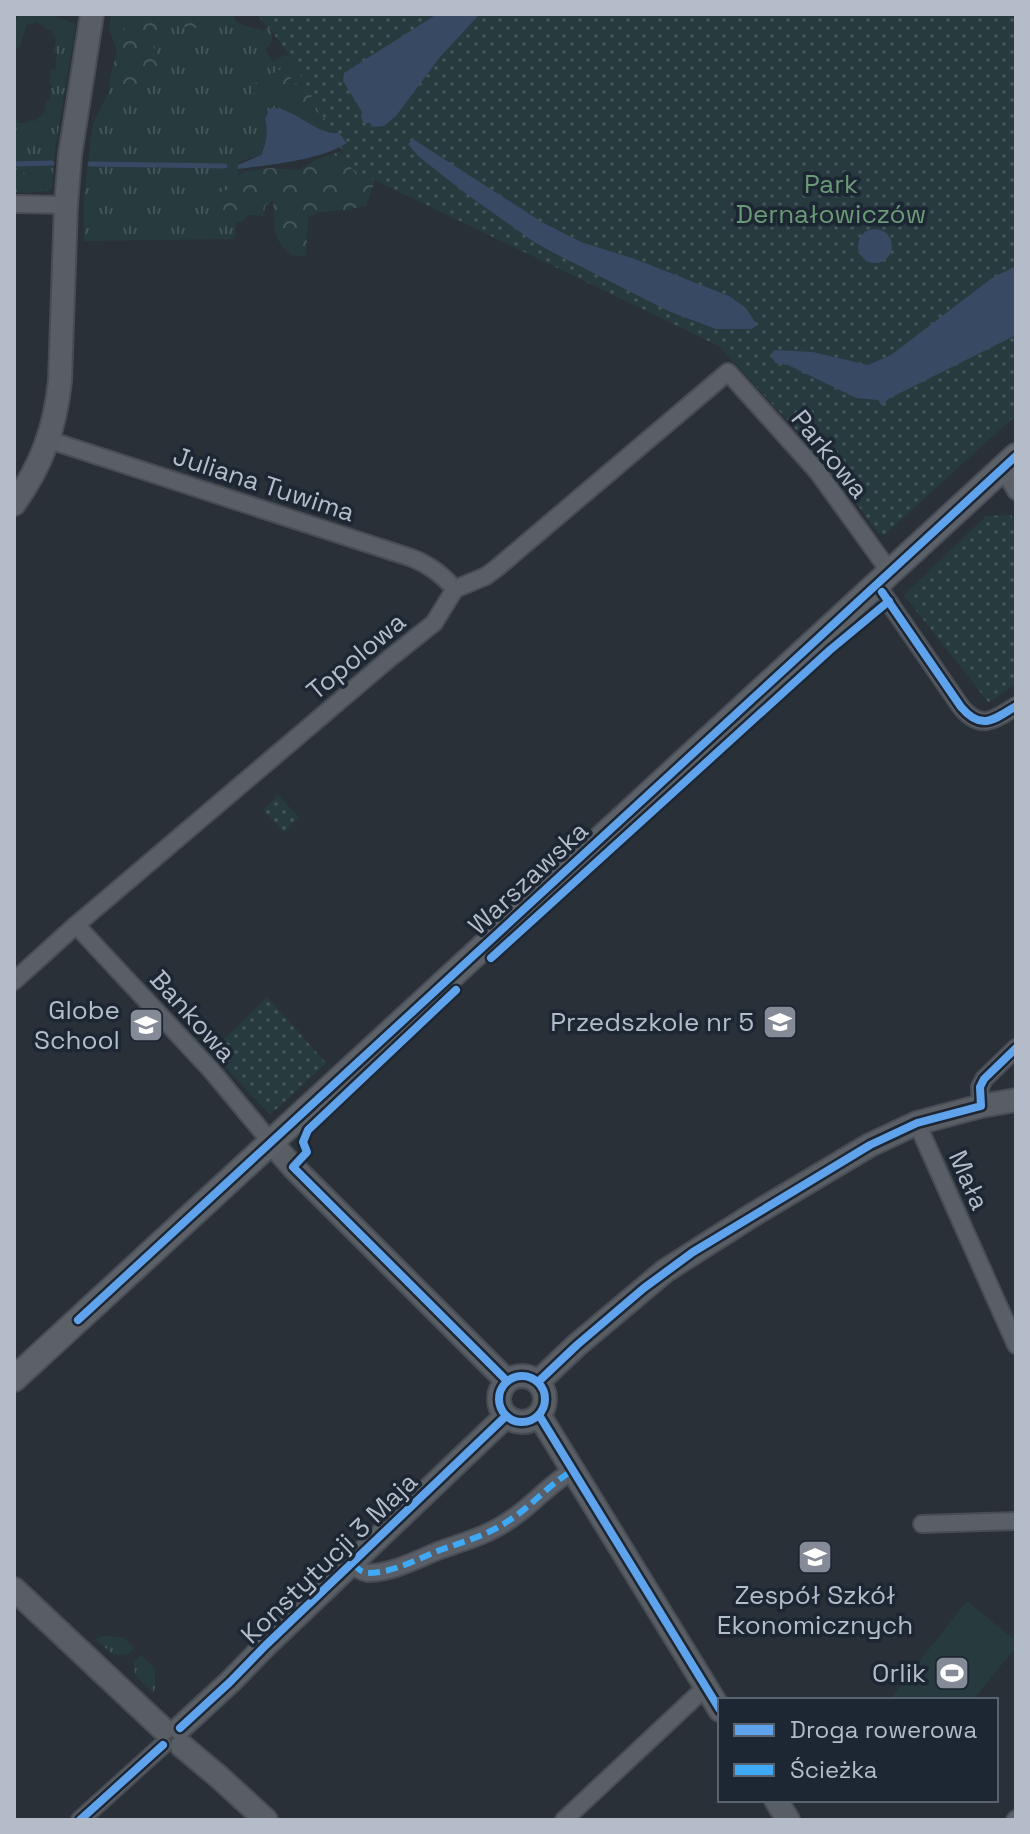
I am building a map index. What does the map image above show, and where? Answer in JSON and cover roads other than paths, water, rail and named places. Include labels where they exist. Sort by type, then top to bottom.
[{"type":"main road","name":"Warszawska","points":[[14,1379],[1010,462]]},
{"type":"street","points":[[18,491],[49,440],[55,420],[60,381],[71,145],[92,14]]},
{"type":"street","points":[[14,204],[66,205]]},
{"type":"street","name":"Parkowa","points":[[455,589],[486,576],[498,567],[728,372],[817,471],[961,707],[978,721],[988,721],[1016,706]]},
{"type":"street","name":"Juliana Tuwima","points":[[49,440],[412,558],[440,573],[455,589]]},
{"type":"street","points":[[1010,462],[1016,491]]},
{"type":"street","name":"Topolowa","points":[[14,981],[434,623],[455,589]]},
{"type":"street","name":"Bankowa","points":[[76,925],[211,1070],[270,1141]]},
{"type":"street","points":[[981,1106],[980,1087],[984,1079],[1016,1048]]},
{"type":"street","points":[[538,1382],[633,1297],[693,1252],[870,1145],[917,1123],[1016,1100]]},
{"type":"street","name":"Mała","points":[[917,1123],[1016,1345]]},
{"type":"street","points":[[270,1141],[507,1381]]},
{"type":"street","points":[[525,1376],[538,1382],[545,1395],[539,1415],[526,1422],[506,1416],[501,1410],[499,1396],[507,1381],[525,1376]]},
{"type":"street","points":[[539,1415],[718,1707]]},
{"type":"street","name":"Konstytucji 3 Maja","points":[[172,1737],[506,1416]]},
{"type":"street","points":[[353,1564],[366,1573],[390,1569],[484,1534],[521,1512],[559,1478],[572,1471]]},
{"type":"street","points":[[922,1524],[1016,1521]]},
{"type":"street","points":[[14,1589],[266,1820]]},
{"type":"street","points":[[564,1820],[706,1687]]},
{"type":"street","points":[[80,1820],[172,1737]]},
{"type":"street","points":[[777,1802],[788,1820]]},
{"type":"water","points":[[437,14],[480,14],[440,57],[396,116],[384,126],[372,127],[370,123],[364,123],[362,112],[343,81],[344,73]]},
{"type":"water","points":[[271,108],[288,112],[322,130],[339,133],[347,143],[309,158],[238,169],[238,165],[261,155],[266,137],[265,118]]},
{"type":"water","points":[[413,139],[542,222],[581,242],[635,259],[729,296],[746,308],[757,325],[752,329],[716,329],[668,311],[558,255],[534,242],[418,156],[408,144]]},
{"type":"water","points":[[875,229],[887,234],[892,246],[887,258],[875,263],[863,258],[858,246],[863,234]]},
{"type":"water","points":[[1016,266],[1016,335],[888,399],[882,406],[878,400],[856,398],[788,365],[775,363],[771,355],[774,350],[813,352],[868,365],[891,355],[992,278]]},
{"type":"waterway","points":[[14,164],[52,163]]},
{"type":"waterway","points":[[90,164],[225,166]]},
{"type":"place","name":"Przedszkole nr 5","points":[[780,1022]]},
{"type":"place","name":"Globe School","points":[[146,1025]]},
{"type":"place","name":"Zespół Szkół Ekonomicznych","points":[[815,1557]]},
{"type":"place","name":"Orlik","points":[[952,1673]]},
{"type":"park label","name":"Park Dernałowiczów","points":[[831,199]]}]
